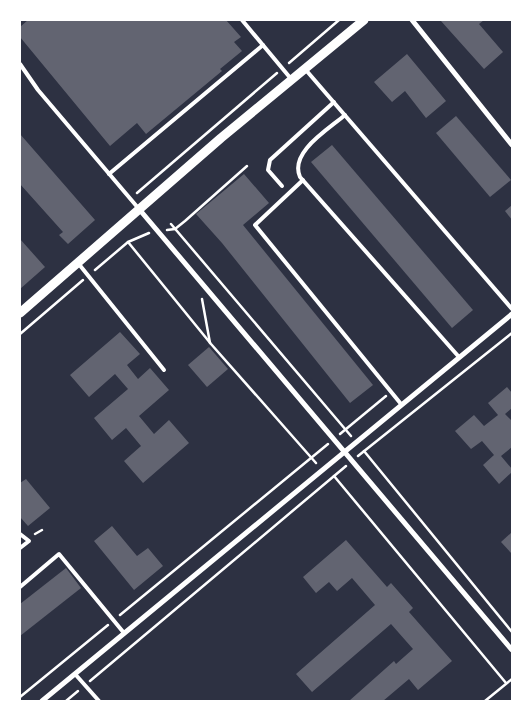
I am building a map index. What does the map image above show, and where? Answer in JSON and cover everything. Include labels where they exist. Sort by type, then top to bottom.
[{"type":"street","points":[[20,313],[139,209],[364,20]]},
{"type":"street","points":[[412,20],[512,145]]},
{"type":"street","points":[[139,209],[512,650]]},
{"type":"street","points":[[42,701],[512,314]]},
{"type":"lane","points":[[242,20],[292,80]]},
{"type":"lane","points":[[109,174],[263,45]]},
{"type":"lane","points":[[20,64],[38,90],[139,209]]},
{"type":"lane","points":[[306,69],[512,309]]},
{"type":"lane","points":[[282,186],[268,170],[270,160],[334,102]]},
{"type":"lane","points":[[345,115],[301,157],[298,168],[303,180],[459,357]]},
{"type":"lane","points":[[303,180],[255,225],[401,404]]},
{"type":"lane","points":[[78,263],[164,370]]},
{"type":"lane","points":[[20,534],[29,541],[20,548]]},
{"type":"lane","points":[[20,587],[59,554],[124,633]]},
{"type":"lane","points":[[75,674],[99,701]]},
{"type":"path","points":[[130,198],[339,20]]},
{"type":"path","points":[[20,334],[128,242],[158,231],[175,229],[247,166]]},
{"type":"path","points":[[171,224],[364,451],[512,632]]},
{"type":"path","points":[[128,242],[210,344],[330,479]]},
{"type":"path","points":[[66,701],[330,479],[512,333]]},
{"type":"path","points":[[20,697],[391,391]]},
{"type":"path","points":[[334,476],[506,683]]},
{"type":"path","points":[[485,701],[512,679]]},
{"type":"building","points":[[28,20],[226,20],[241,37],[234,42],[242,51],[220,69],[222,71],[146,134],[137,123],[110,146],[20,37],[20,27]]},
{"type":"building","points":[[484,20],[479,24],[503,52],[484,69],[441,21]]},
{"type":"building","points":[[407,54],[446,101],[426,118],[405,91],[392,102],[374,82]]},
{"type":"building","points":[[456,116],[511,180],[490,197],[436,133]]},
{"type":"building","points":[[20,134],[95,220],[68,244],[59,235],[63,232],[20,184]]},
{"type":"building","points":[[332,145],[473,310],[452,328],[311,162]]},
{"type":"building","points":[[244,174],[269,203],[243,225],[373,385],[350,403],[222,243],[196,214]]},
{"type":"building","points":[[512,205],[512,220],[505,211]]},
{"type":"building","points":[[20,239],[45,267],[20,289]]},
{"type":"building","points":[[120,332],[140,354],[127,365],[138,379],[150,368],[169,390],[139,416],[154,434],[169,420],[189,443],[143,483],[124,461],[141,446],[126,428],[112,440],[94,418],[128,389],[115,374],[89,397],[70,375]]},
{"type":"building","points":[[209,347],[228,369],[207,387],[188,365]]},
{"type":"building","points":[[507,387],[512,393],[512,408],[505,414],[512,421],[512,447],[501,456],[512,469],[512,472],[499,484],[483,465],[494,455],[482,441],[471,449],[455,431],[474,415],[484,426],[498,415],[488,403]]},
{"type":"building","points":[[26,479],[50,508],[28,526],[20,517],[20,483]]},
{"type":"building","points":[[112,526],[137,556],[148,548],[163,566],[134,590],[94,541]]},
{"type":"building","points":[[512,532],[512,554],[501,542]]},
{"type":"building","points":[[346,540],[387,587],[391,583],[413,608],[409,612],[452,661],[418,690],[409,679],[383,701],[349,701],[394,661],[396,664],[413,649],[391,624],[312,692],[296,674],[375,605],[352,578],[337,591],[329,582],[316,593],[303,577]]},
{"type":"building","points":[[66,568],[81,588],[20,636],[20,604]]}]
